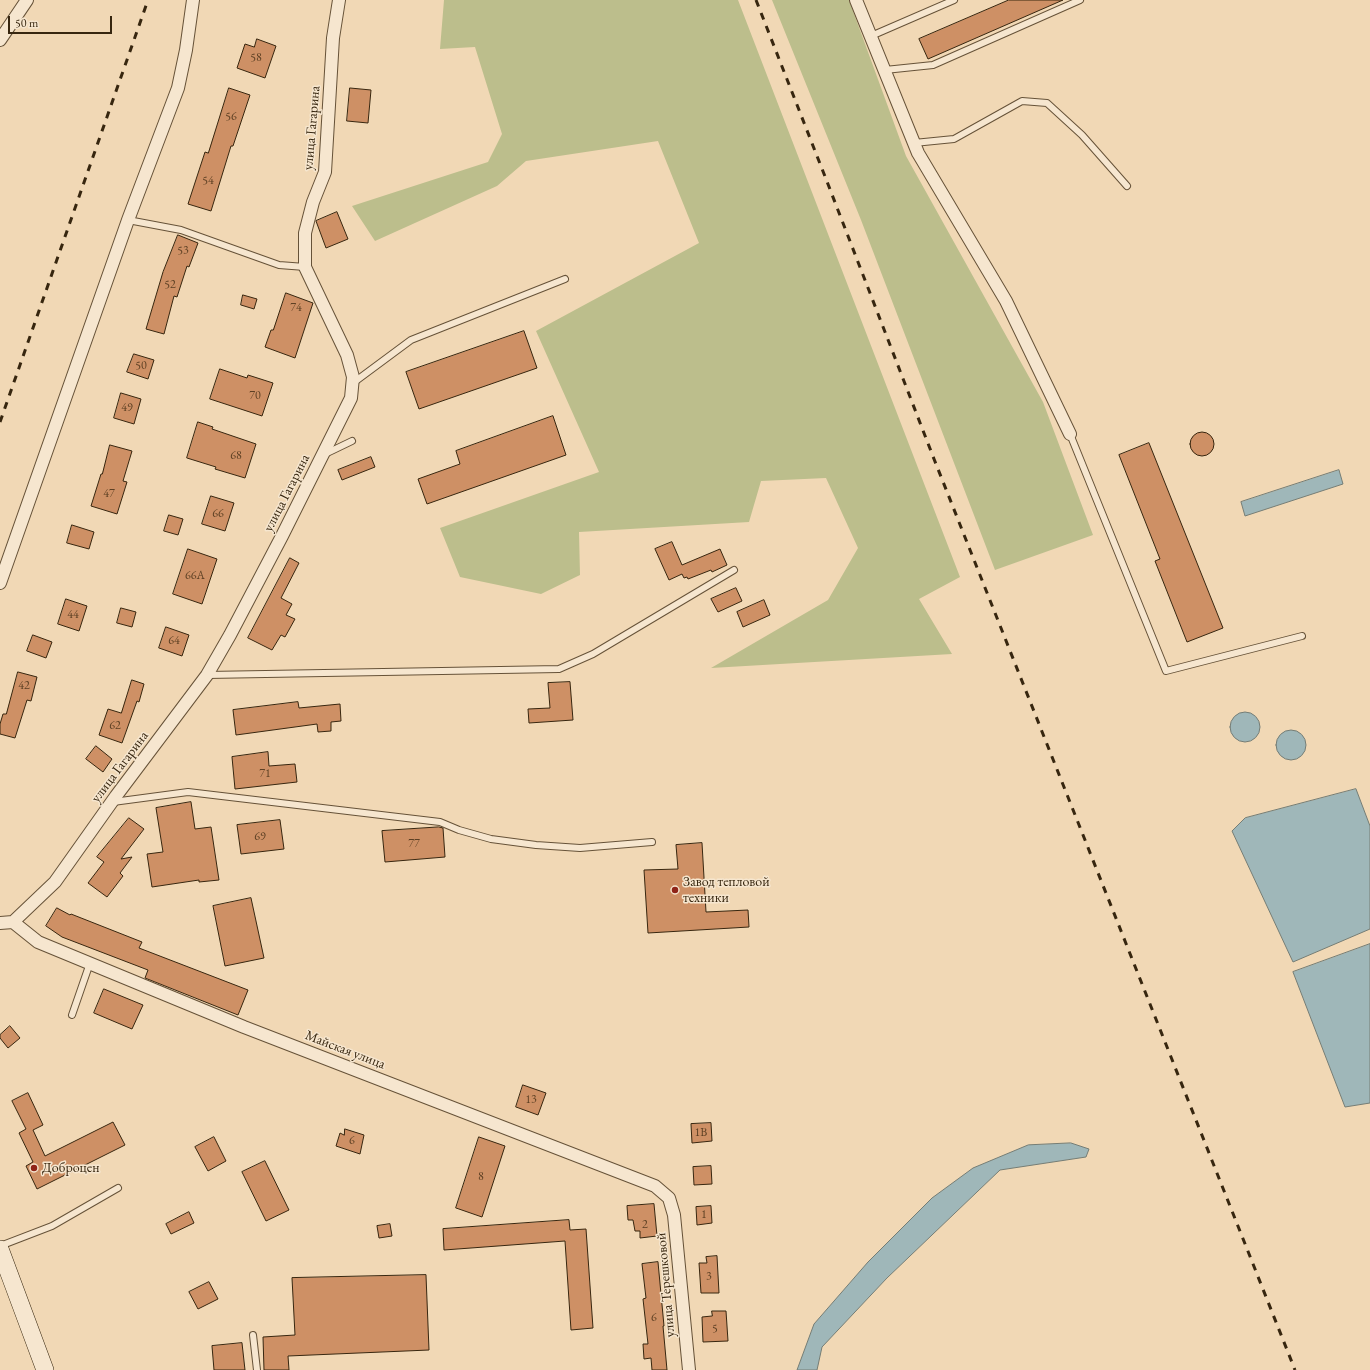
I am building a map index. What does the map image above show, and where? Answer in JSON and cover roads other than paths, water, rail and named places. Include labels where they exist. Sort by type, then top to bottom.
[{"type":"main road","points":[[0,1248],[45,1370]]},
{"type":"street","points":[[0,40],[27,0]]},
{"type":"street","points":[[0,583],[128,220],[178,88],[186,50],[193,0]]},
{"type":"street","name":"улица Гагарина","points":[[13,922],[55,882],[111,802],[207,675],[230,635],[278,543],[351,398],[353,377],[347,355],[306,267],[305,233],[313,202],[325,172],[333,38],[339,0]]},
{"type":"street","points":[[857,0],[918,153],[1006,301],[1070,434]]},
{"type":"street","points":[[0,923],[13,922]]},
{"type":"street","name":"Майская улица","points":[[13,922],[38,942],[90,964],[244,1027],[656,1186],[669,1198]]},
{"type":"street","name":"улица Терешковой","points":[[669,1198],[674,1215],[678,1244],[689,1370]]},
{"type":"lane","points":[[871,36],[954,0]]},
{"type":"lane","points":[[885,70],[933,65],[1080,0]]},
{"type":"lane","points":[[914,143],[954,139],[1022,101],[1047,103],[1082,135],[1127,186]]},
{"type":"lane","points":[[128,220],[181,230],[279,265],[306,267]]},
{"type":"lane","points":[[352,383],[411,340],[565,279]]},
{"type":"lane","points":[[1070,434],[1166,670],[1302,636]]},
{"type":"lane","points":[[322,455],[352,441]]},
{"type":"lane","points":[[207,675],[559,669],[593,654],[734,570]]},
{"type":"lane","points":[[111,802],[188,792],[440,822],[459,830],[491,839],[536,845],[580,848],[652,842]]},
{"type":"lane","points":[[72,1015],[90,964]]},
{"type":"lane","points":[[0,1248],[52,1226],[118,1188]]},
{"type":"lane","points":[[253,1335],[257,1370]]},
{"type":"water","points":[[1339,470],[1343,484],[1245,516],[1241,502]]},
{"type":"water","points":[[1245,712],[1255,717],[1260,727],[1255,737],[1245,742],[1235,737],[1230,727],[1235,717]]},
{"type":"water","points":[[1291,730],[1301,735],[1306,745],[1301,755],[1291,760],[1281,755],[1276,745],[1281,735]]},
{"type":"water","points":[[1356,789],[1370,826],[1370,929],[1293,962],[1232,831],[1245,818]]},
{"type":"water","points":[[1370,944],[1370,1103],[1345,1107],[1293,972]]},
{"type":"water","points":[[1071,1143],[1089,1149],[1086,1157],[1000,1170],[887,1278],[822,1347],[817,1370],[797,1370],[814,1324],[868,1262],[932,1198],[973,1168],[1028,1145]]},
{"type":"railway","points":[[0,422],[148,0]]},
{"type":"railway","points":[[756,0],[934,459],[1295,1370]]},
{"type":"place","name":"Завод тепловой техники","points":[[675,890]]},
{"type":"place","name":"Доброцен","points":[[34,1168]]}]
